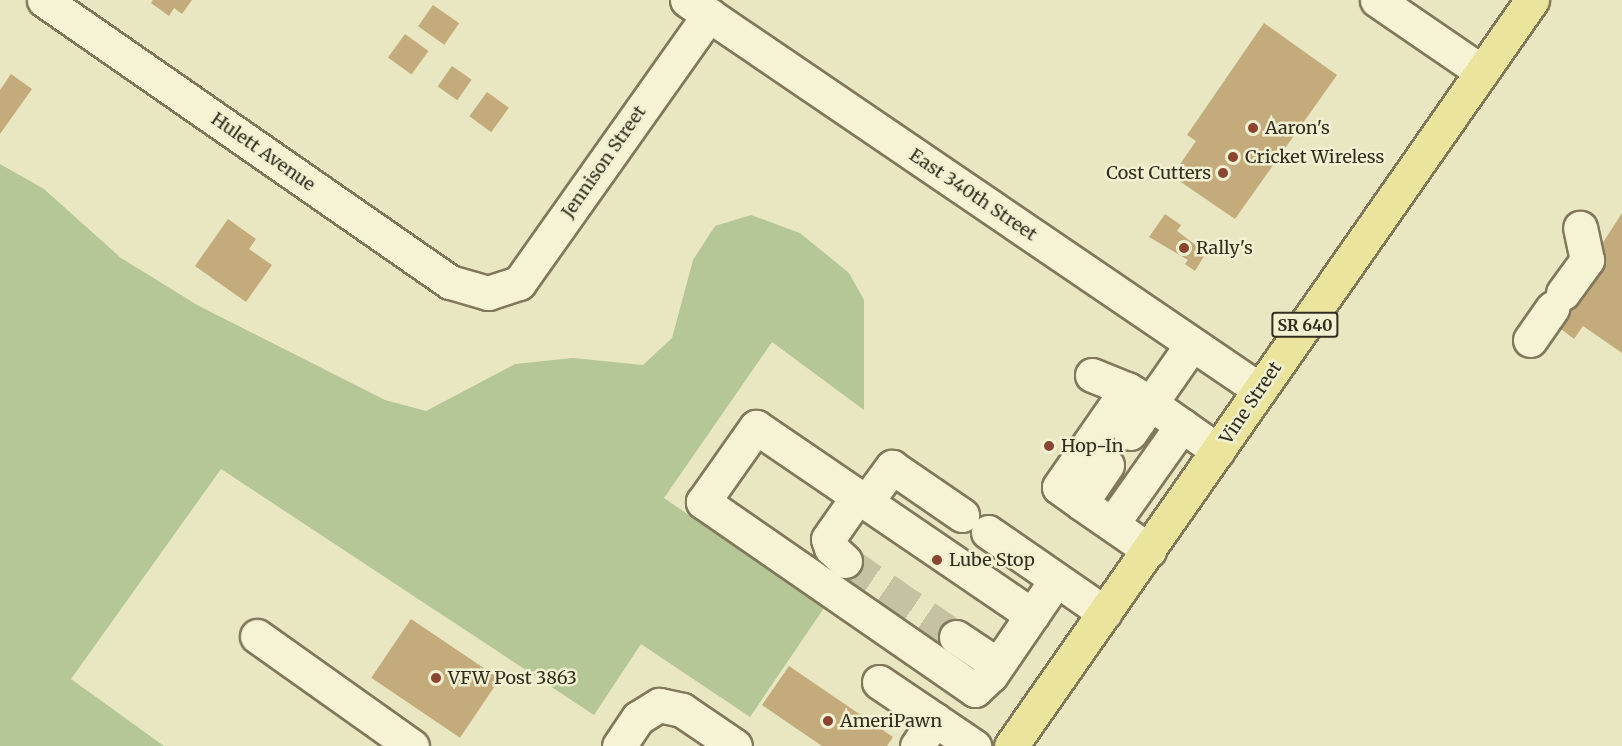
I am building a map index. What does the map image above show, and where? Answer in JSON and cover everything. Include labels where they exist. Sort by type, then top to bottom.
[{"type":"main road","name":"Vine Street","points":[[1011,746],[1533,0]]},
{"type":"street","name":"Hulett Avenue","points":[[44,0],[450,282],[488,293]]},
{"type":"street","points":[[1377,0],[1482,72]]},
{"type":"street","name":"Jennison Street","points":[[488,293],[519,283],[698,8]]},
{"type":"street","name":"East 340th Street","points":[[698,8],[1260,390]]},
{"type":"street","points":[[1530,340],[1587,260],[1580,228]]},
{"type":"street","points":[[1149,550],[1059,487],[1139,396],[1192,344]]},
{"type":"street","points":[[1092,375],[1139,396],[1218,450]]},
{"type":"street","points":[[1130,433],[1139,396]]},
{"type":"street","points":[[1112,524],[1182,425]]},
{"type":"street","points":[[1032,615],[756,427],[703,502],[975,690],[998,665],[1056,580]]},
{"type":"street","points":[[1080,503],[1107,465]]},
{"type":"street","points":[[845,561],[831,548],[828,539],[892,467],[1105,613]]},
{"type":"street","points":[[257,636],[412,746]]},
{"type":"street","points":[[956,637],[998,665]]},
{"type":"street","points":[[879,682],[974,746]]},
{"type":"street","points":[[619,746],[638,718],[659,705],[681,710],[735,746]]},
{"type":"street","points":[[917,746],[935,720]]},
{"type":"green space","points":[[0,164],[44,189],[121,258],[199,306],[385,400],[426,411],[515,364],[573,358],[643,365],[672,338],[693,260],[715,226],[751,215],[800,233],[849,273],[864,300],[864,410],[772,342],[664,498],[824,608],[750,717],[641,644],[594,715],[221,469],[71,679],[164,746],[0,746]]},
{"type":"building","points":[[153,0],[192,0],[182,14],[174,8],[169,16],[151,3]]},
{"type":"building","points":[[433,5],[459,23],[444,45],[418,26]]},
{"type":"building","points":[[1264,23],[1337,75],[1235,219],[1172,176],[1196,141],[1187,135]]},
{"type":"building","points":[[405,34],[428,51],[411,75],[388,57]]},
{"type":"building","points":[[452,66],[472,80],[457,100],[438,86]]},
{"type":"building","points":[[11,74],[32,89],[0,134],[0,90]]},
{"type":"building","points":[[487,92],[509,108],[491,132],[469,116]]},
{"type":"building","points":[[1622,213],[1622,353],[1583,326],[1574,339],[1552,322]]},
{"type":"building","points":[[1165,214],[1181,225],[1177,231],[1206,253],[1195,271],[1185,264],[1188,260],[1149,237]]},
{"type":"building","points":[[228,219],[256,239],[249,249],[272,265],[246,302],[195,266]]},
{"type":"building","name":"VFW Post 3863","points":[[411,619],[500,679],[460,738],[371,678]]},
{"type":"building","name":"AmeriPawn","points":[[789,666],[893,737],[887,746],[822,746],[762,705]]},
{"type":"tunnel","points":[[845,561],[956,637]]},
{"type":"place","name":"Aaron's","points":[[1253,128]]},
{"type":"place","name":"Cricket Wireless","points":[[1233,157]]},
{"type":"place","name":"Cost Cutters","points":[[1223,173]]},
{"type":"place","name":"Rally's","points":[[1184,248]]},
{"type":"place","name":"Hop-In","points":[[1049,446]]},
{"type":"place","name":"Lube Stop","points":[[937,560]]},
{"type":"place","name":"VFW Post 3863","points":[[436,678]]},
{"type":"place","name":"AmeriPawn","points":[[828,721]]}]
